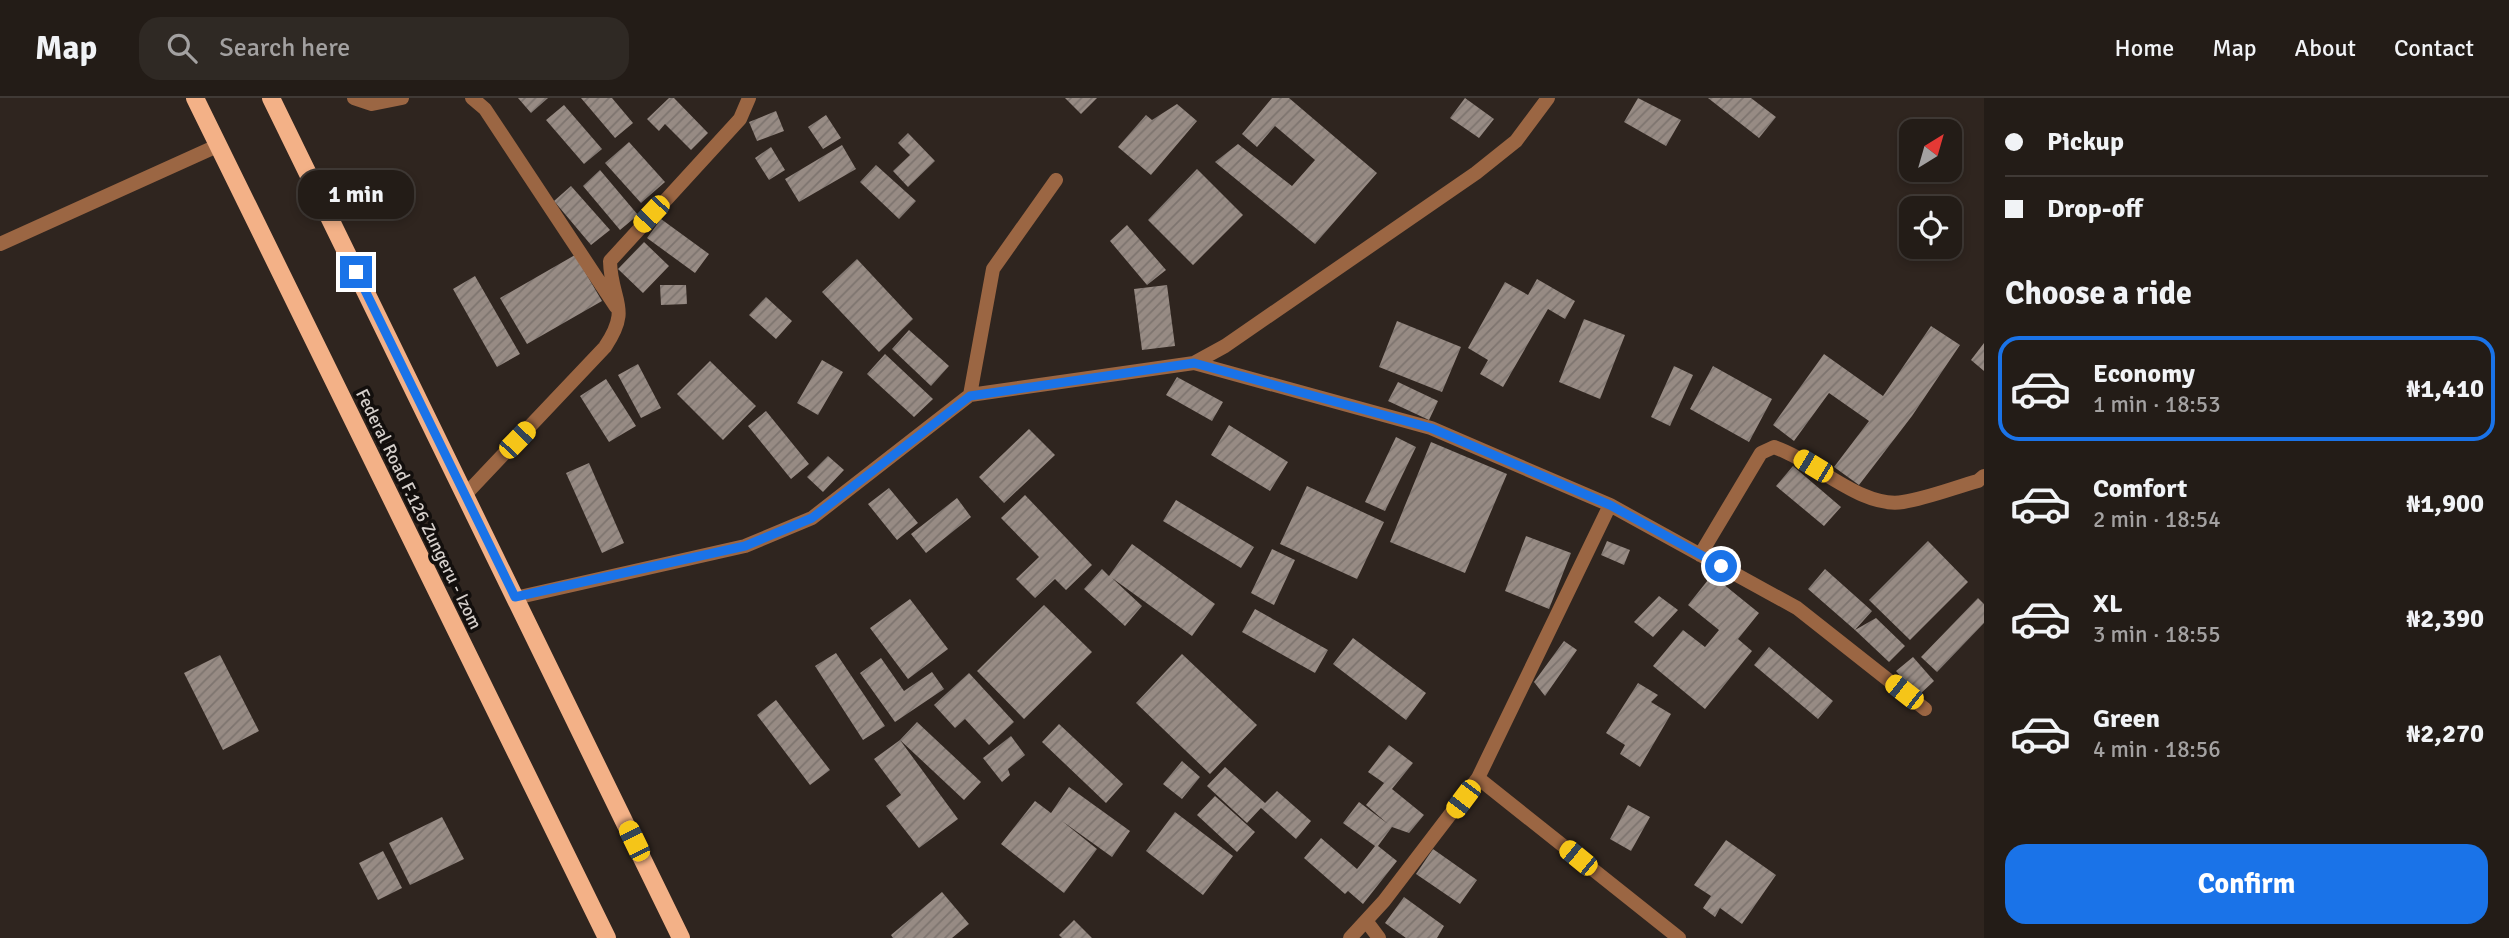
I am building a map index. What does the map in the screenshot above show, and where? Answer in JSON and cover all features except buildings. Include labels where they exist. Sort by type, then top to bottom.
[{"type":"main road","name":"Federal Road F.126 Zungeru - Izom","points":[[195,98],[607,938]]},
{"type":"main road","points":[[271,98],[681,938]]},
{"type":"street","points":[[354,98],[372,104],[402,98]]},
{"type":"street","points":[[472,98],[485,109],[621,315]]},
{"type":"street","points":[[465,495],[605,347],[616,331],[621,315],[610,261],[740,119],[749,98]]},
{"type":"street","points":[[515,597],[745,546],[779,534],[812,518],[970,396],[1194,363],[1225,346],[1476,173],[1516,142],[1548,98]]},
{"type":"street","points":[[0,244],[217,146]]},
{"type":"street","points":[[970,396],[993,269],[1056,180]]},
{"type":"street","points":[[1194,363],[1431,428],[1610,505],[1797,608],[1925,709]]},
{"type":"street","points":[[1700,555],[1761,453],[1774,447],[1789,452],[1861,495],[1883,502],[1902,503],[1978,481],[1984,476]]},
{"type":"street","points":[[1350,938],[1367,922],[1478,778],[1610,505]]},
{"type":"street","points":[[1478,778],[1679,938]]},
{"type":"street","points":[[1367,922],[1379,938]]},
{"type":"route","points":[[356,272],[515,597],[745,546],[779,534],[812,518],[970,396],[1194,363],[1431,428],[1610,505],[1721,566]]}]
